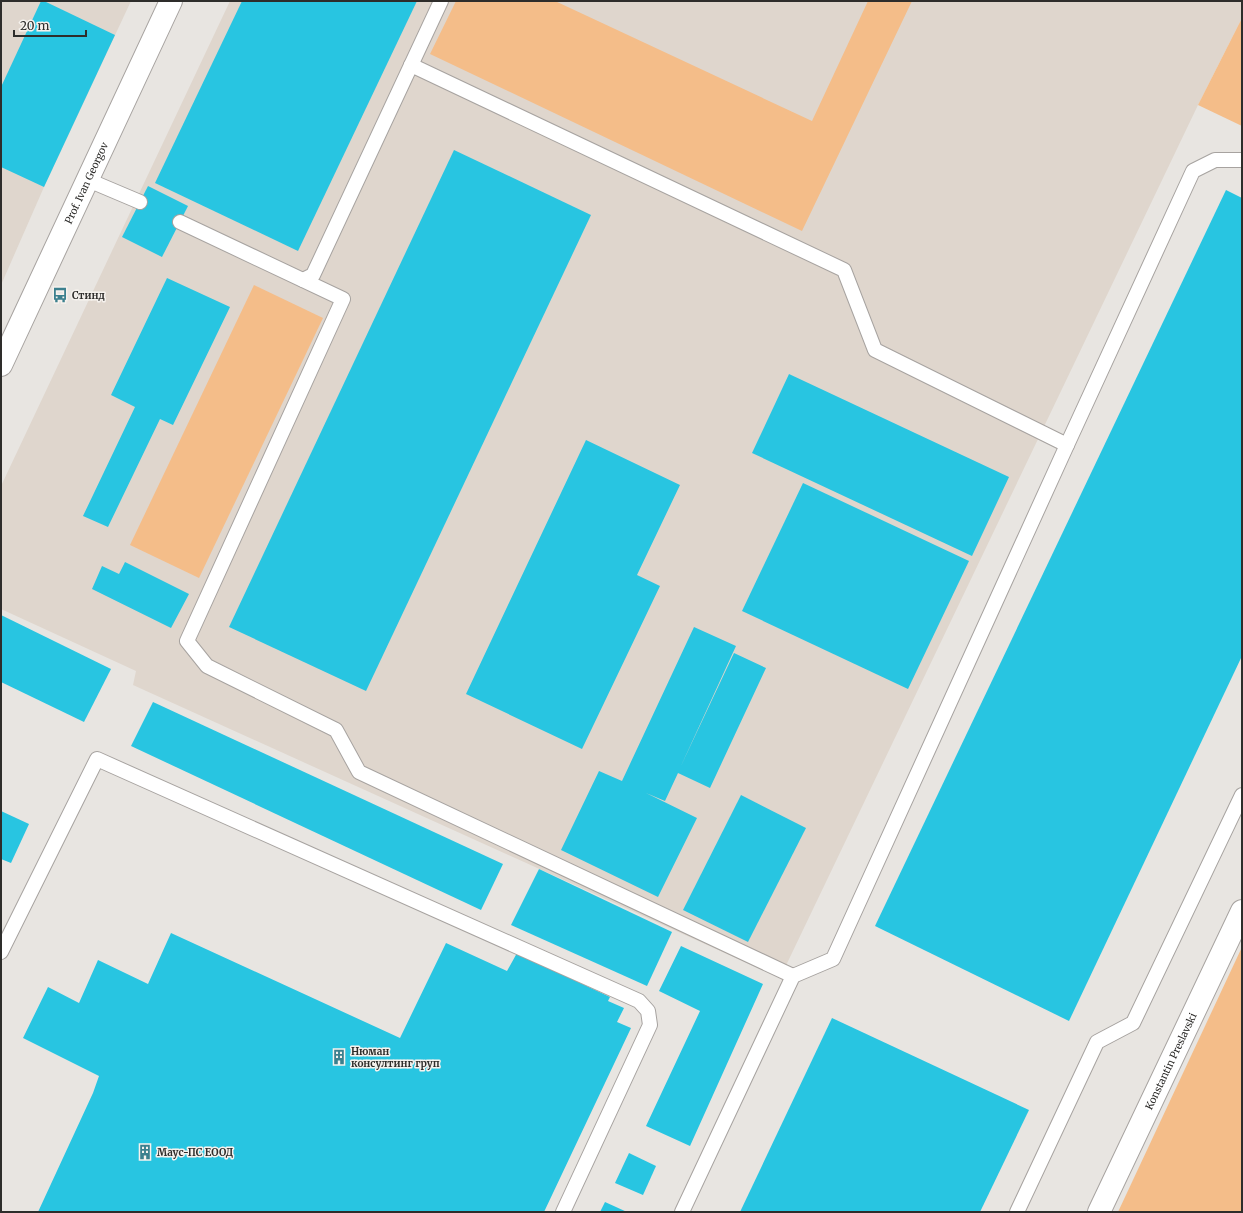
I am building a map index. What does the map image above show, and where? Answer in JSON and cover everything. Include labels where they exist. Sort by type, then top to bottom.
[{"type":"street","name":"Prof. Ivan Georgov","points":[[1,365],[171,1]]},
{"type":"street","name":"Konstantin Preslavski","points":[[1099,1212],[1242,911]]},
{"type":"lane","points":[[303,280],[313,275],[441,1]]},
{"type":"lane","points":[[411,65],[844,270],[875,350],[1067,445]]},
{"type":"lane","points":[[682,1212],[793,976],[833,959],[1193,171],[1215,160],[1242,160]]},
{"type":"lane","points":[[88,180],[140,202]]},
{"type":"lane","points":[[180,222],[343,299],[187,641],[207,666],[336,730],[359,772],[793,976]]},
{"type":"lane","points":[[1,952],[97,759],[639,1001],[648,1012],[650,1025],[563,1212]]},
{"type":"lane","points":[[1017,1212],[1097,1042],[1133,1023],[1242,795]]},
{"type":"shaded area","points":[[1,1],[131,1],[44,187],[1,285]]},
{"type":"shaded area","points":[[230,1],[1242,1],[1242,18],[1198,105],[780,978],[133,685],[136,671],[1,609],[1,486]]},
{"type":"shaded area","points":[[456,1],[555,1],[812,121],[868,1],[912,1],[802,231],[430,54]]},
{"type":"shaded area","points":[[1242,18],[1242,126],[1198,105]]},
{"type":"shaded area","points":[[254,285],[323,318],[199,578],[130,545]]},
{"type":"shaded area","points":[[1242,947],[1242,1212],[1118,1212]]},
{"type":"building","points":[[41,1],[44,1],[115,35],[44,187],[1,167],[1,87]]},
{"type":"building","points":[[242,1],[417,1],[298,251],[155,183]]},
{"type":"building","points":[[454,150],[591,215],[366,691],[229,627]]},
{"type":"building","points":[[148,186],[188,206],[162,257],[122,237]]},
{"type":"building","points":[[1226,190],[1242,198],[1242,656],[1069,1021],[875,926]]},
{"type":"building","points":[[167,278],[230,307],[173,425],[160,419],[108,527],[83,516],[135,407],[111,395]]},
{"type":"building","points":[[789,374],[1009,477],[972,556],[752,453]]},
{"type":"building","points":[[586,440],[680,485],[637,575],[660,586],[582,749],[466,694]]},
{"type":"building","points":[[803,483],[969,561],[908,689],[742,611]]},
{"type":"building","points":[[125,562],[189,594],[171,628],[92,589],[102,566],[119,574]]},
{"type":"building","points":[[1,615],[111,669],[84,722],[1,682]]},
{"type":"building","points":[[694,627],[736,646],[680,768],[734,653],[766,668],[710,788],[678,773],[665,801],[646,793],[697,818],[658,897],[561,850],[599,771],[622,781]]},
{"type":"building","points":[[153,702],[503,864],[481,910],[131,746]]},
{"type":"building","points":[[741,795],[806,828],[748,942],[683,910]]},
{"type":"building","points":[[1,811],[29,824],[11,863],[1,859]]},
{"type":"building","points":[[539,869],[672,932],[647,986],[511,925]]},
{"type":"building","name":"Нюман консултинг груп","points":[[171,933],[400,1038],[446,943],[507,971],[517,953],[610,997],[608,1001],[624,1008],[617,1022],[631,1028],[544,1212],[38,1212],[93,1093],[99,1076],[23,1038],[48,987],[79,1003],[98,960],[148,984]]},
{"type":"building","points":[[681,946],[763,984],[690,1146],[646,1126],[700,1011],[659,991]]},
{"type":"building","points":[[832,1018],[1029,1110],[980,1212],[740,1212]]},
{"type":"building","points":[[629,1153],[656,1166],[643,1195],[615,1183]]},
{"type":"building","points":[[605,1202],[627,1212],[600,1212]]},
{"type":"place","name":"Стинд","points":[[60,295]]},
{"type":"place","name":"Нюман консултинг груп","points":[[339,1057]]},
{"type":"place","name":"Маус-ПС ЕООД","points":[[145,1152]]}]
